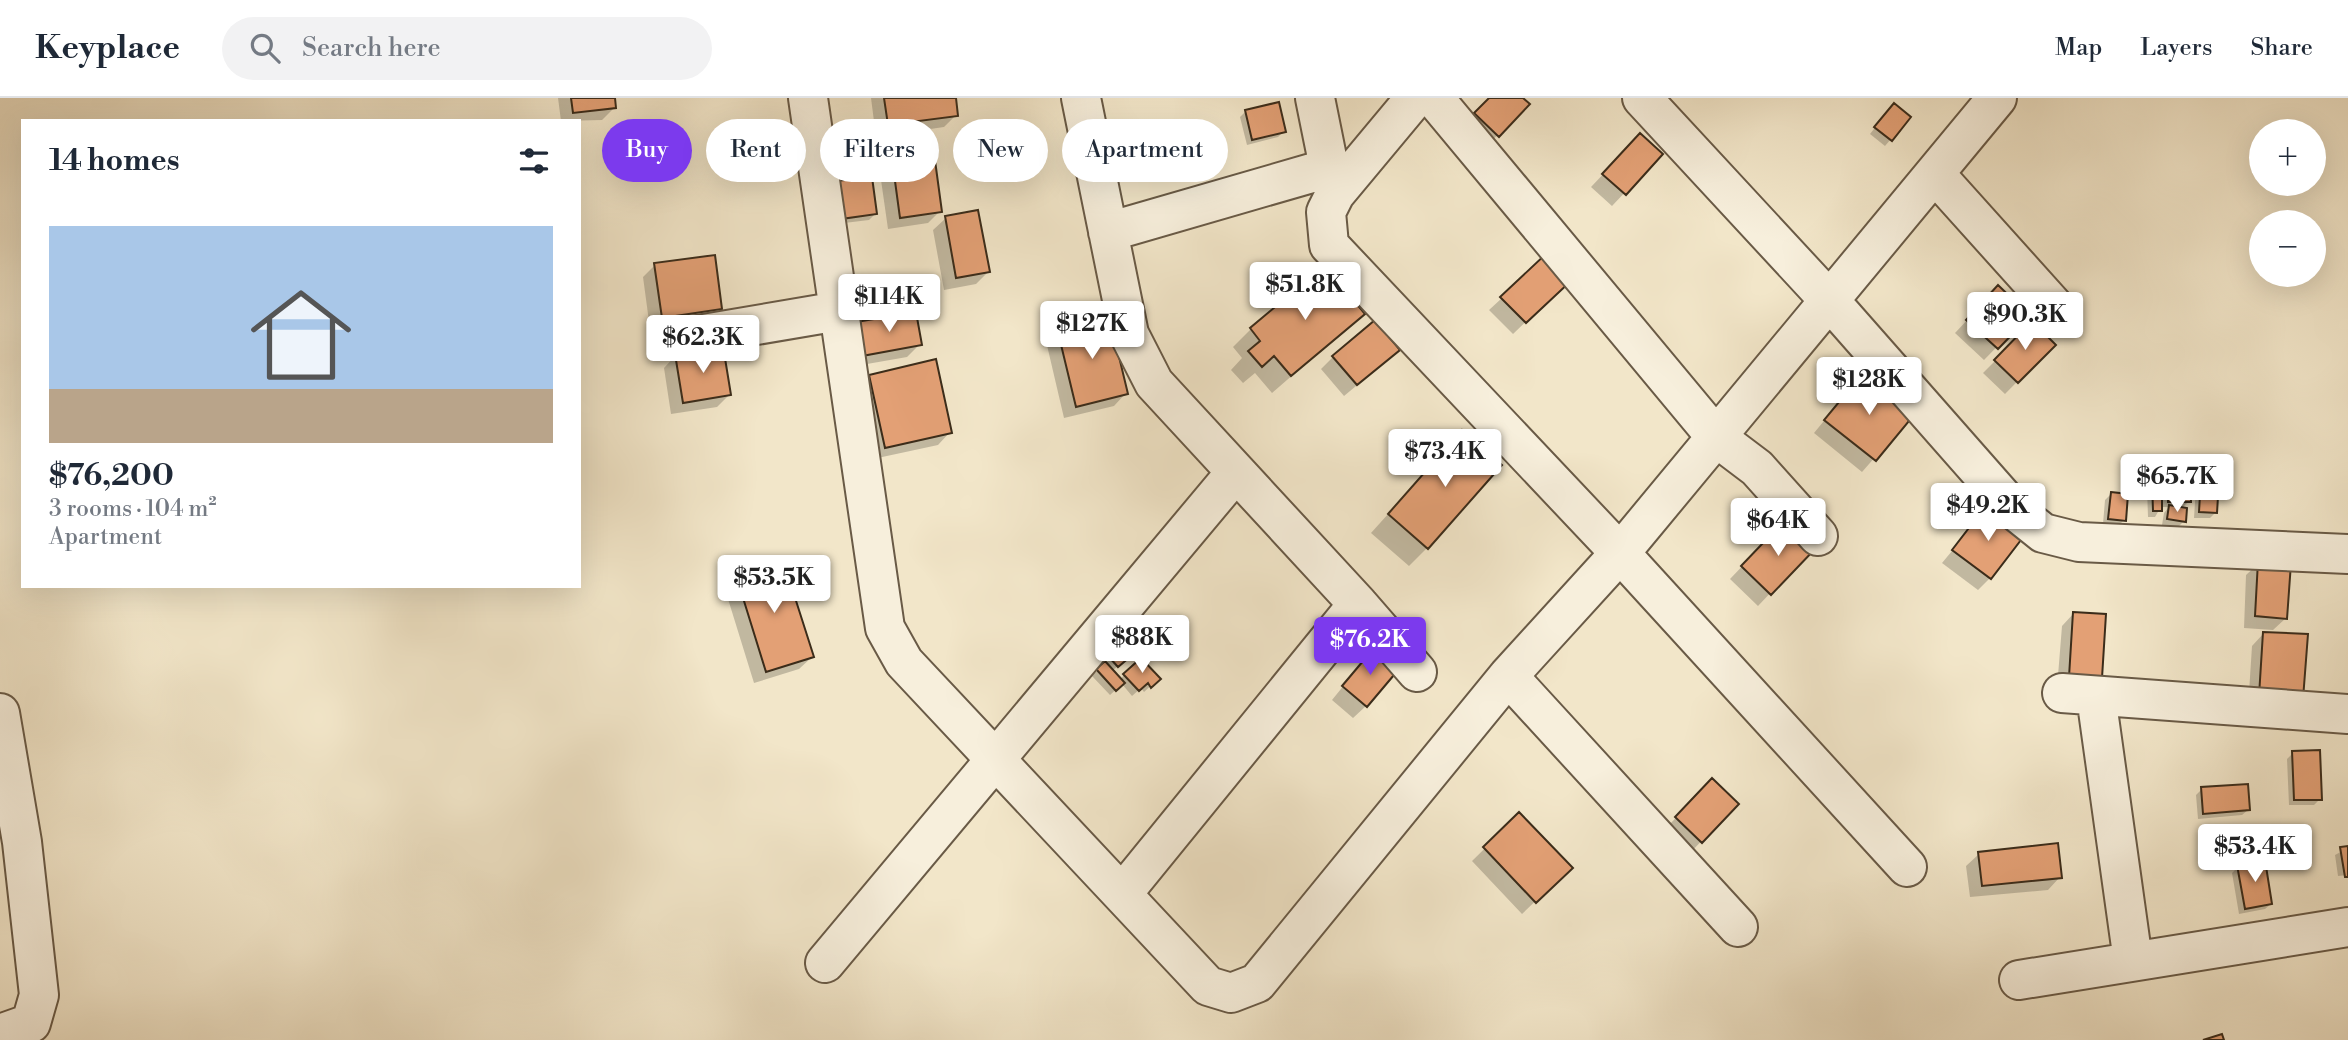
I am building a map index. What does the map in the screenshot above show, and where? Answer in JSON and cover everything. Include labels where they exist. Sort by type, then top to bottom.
[{"type":"street","points":[[808,98],[886,628],[904,662],[1208,986],[1231,993],[1257,983],[1508,676],[1620,553],[1997,98]]},
{"type":"street","points":[[1081,98],[1129,334],[1140,360],[1154,383],[1359,604],[1417,672]]},
{"type":"street","points":[[1315,98],[1332,181],[1326,212],[1329,245],[1620,553],[1906,867]]},
{"type":"street","points":[[1108,232],[1332,181],[1415,98]]},
{"type":"street","points":[[1434,98],[1716,436],[1757,468],[1818,536]]},
{"type":"street","points":[[1642,98],[1829,300],[2013,509],[2043,533],[2079,542],[2348,554]]},
{"type":"street","points":[[1935,174],[2059,312]]},
{"type":"street","points":[[686,337],[839,311]]},
{"type":"street","points":[[825,963],[1236,472]]},
{"type":"street","points":[[1122,894],[1359,604]]},
{"type":"street","points":[[1508,676],[1738,928]]},
{"type":"street","points":[[2133,961],[2079,694],[2348,714]]},
{"type":"street","points":[[0,713],[22,842],[38,995],[31,1023],[0,1034]]},
{"type":"street","points":[[2019,980],[2348,927]]},
{"type":"building","points":[[571,98],[615,98],[616,108],[573,113]]},
{"type":"building","points":[[884,98],[956,98],[958,116],[887,119]]},
{"type":"building","points":[[1489,98],[1523,98],[1530,104],[1499,137],[1474,113]]},
{"type":"building","points":[[1279,102],[1286,132],[1252,140],[1245,110]]},
{"type":"building","points":[[1894,103],[1911,117],[1892,141],[1874,127]]},
{"type":"building","points":[[1640,133],[1663,154],[1626,195],[1602,174]]},
{"type":"building","points":[[836,182],[873,182],[877,214],[841,219]]},
{"type":"building","points":[[895,182],[938,182],[942,212],[900,218]]},
{"type":"building","points":[[978,210],[990,272],[956,278],[945,216]]},
{"type":"building","points":[[1548,252],[1573,279],[1526,323],[1500,297]]},
{"type":"building","points":[[715,255],[722,309],[662,318],[654,263]]},
{"type":"building","points":[[1325,265],[1365,314],[1291,376],[1274,356],[1262,367],[1248,351],[1260,341],[1250,328]]},
{"type":"building","points":[[1998,285],[2030,316],[1998,349],[1966,320]]},
{"type":"building","points":[[916,312],[922,345],[862,356],[856,322]]},
{"type":"building","points":[[1109,315],[1128,394],[1076,407],[1057,328]]},
{"type":"building","points":[[1375,320],[1400,350],[1357,385],[1332,356]]},
{"type":"building","points":[[2032,321],[2056,345],[2018,383],[1994,360]]},
{"type":"building","points":[[723,346],[731,395],[683,403],[675,354]]},
{"type":"building","points":[[936,359],[952,433],[885,448],[869,375]]},
{"type":"building","points":[[1863,373],[1914,415],[1876,461],[1824,420]]},
{"type":"building","points":[[1462,430],[1502,465],[1428,549],[1388,514]]},
{"type":"building","points":[[2190,474],[2191,502],[2168,502],[2168,475]]},
{"type":"building","points":[[2201,478],[2219,480],[2217,513],[2199,512]]},
{"type":"building","points":[[2162,480],[2162,511],[2153,511],[2152,481]]},
{"type":"building","points":[[2111,492],[2128,494],[2126,521],[2108,519]]},
{"type":"building","points":[[2169,505],[2187,508],[2186,522],[2167,519]]},
{"type":"building","points":[[1985,507],[2024,536],[1991,579],[1952,550]]},
{"type":"building","points":[[1785,520],[1815,549],[1771,595],[1741,566]]},
{"type":"building","points":[[782,557],[814,657],[766,672],[735,572]]},
{"type":"building","points":[[2258,561],[2291,563],[2287,619],[2255,616]]},
{"type":"building","points":[[2073,612],[2106,614],[2102,678],[2069,677]]},
{"type":"building","points":[[2263,632],[2308,634],[2303,699],[2259,696]]},
{"type":"building","points":[[1127,641],[1137,651],[1118,667],[1109,657]]},
{"type":"building","points":[[1374,648],[1399,669],[1367,707],[1342,686]]},
{"type":"building","points":[[1141,658],[1161,679],[1151,688],[1148,683],[1139,691],[1123,674]]},
{"type":"building","points":[[1105,661],[1125,683],[1116,691],[1096,669]]},
{"type":"building","points":[[2320,750],[2322,800],[2294,800],[2292,751]]},
{"type":"building","points":[[1712,778],[1739,804],[1702,843],[1675,817]]},
{"type":"building","points":[[2248,784],[2250,810],[2203,814],[2201,787]]},
{"type":"building","points":[[1519,812],[1573,868],[1536,903],[1483,847]]},
{"type":"building","points":[[2058,843],[2062,878],[1982,886],[1978,852]]},
{"type":"building","points":[[2348,846],[2348,877],[2345,877],[2340,847]]},
{"type":"building","points":[[2265,860],[2272,904],[2245,909],[2237,865]]},
{"type":"building","points":[[2222,1034],[2224,1040],[2203,1040]]}]
